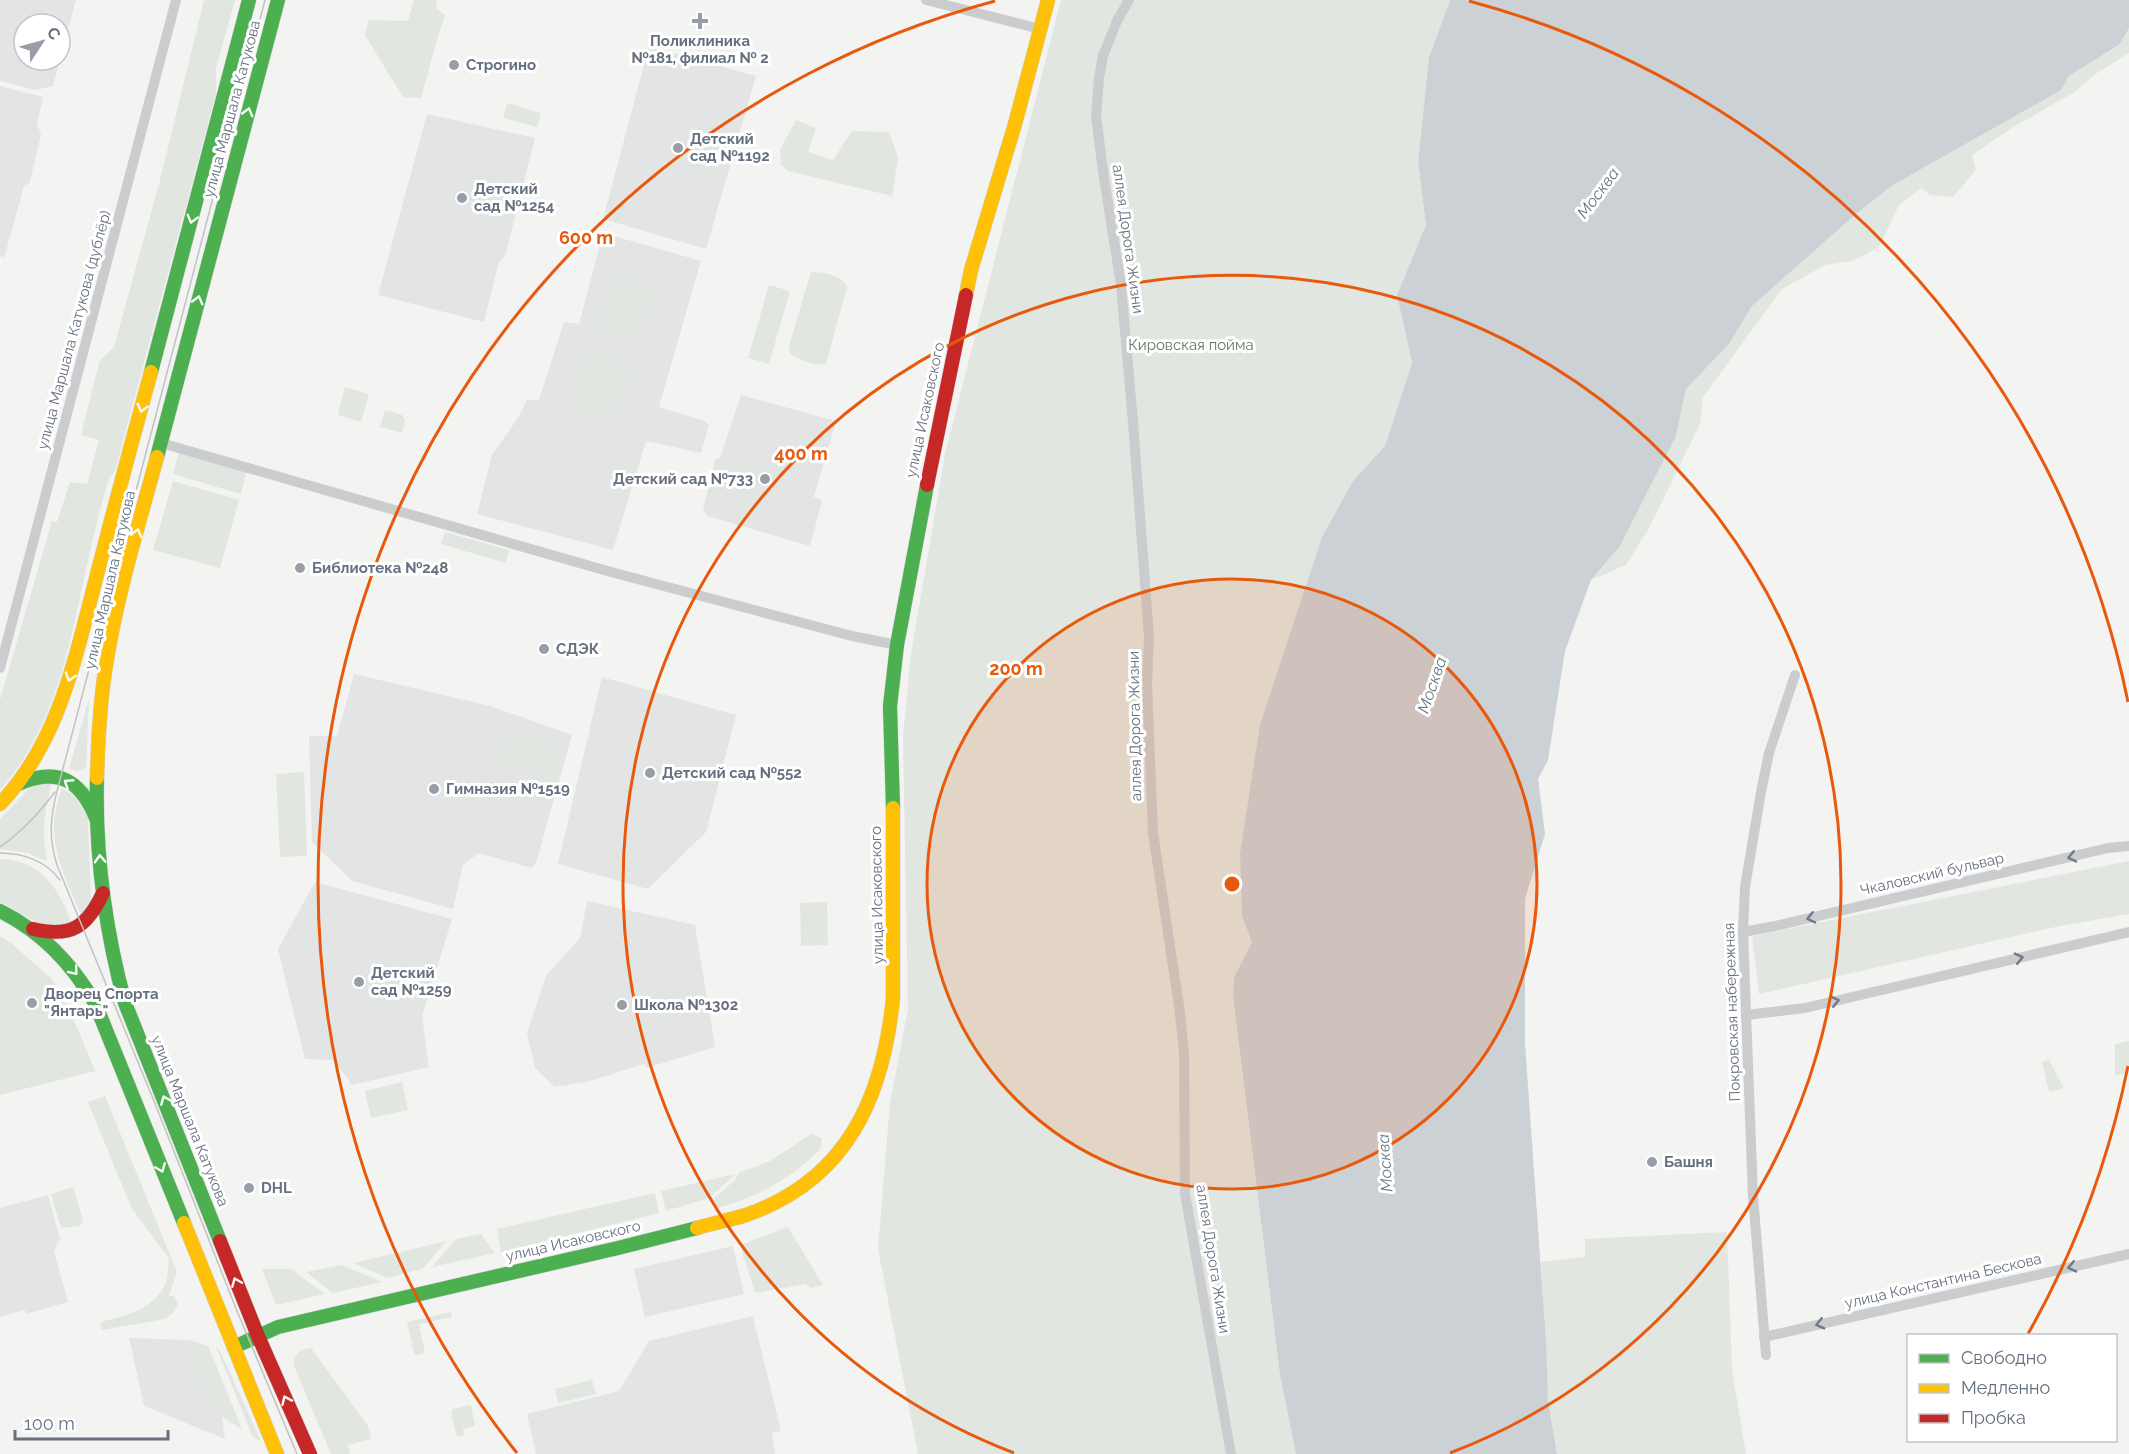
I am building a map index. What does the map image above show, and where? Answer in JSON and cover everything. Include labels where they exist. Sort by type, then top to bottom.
[{"type":"main road","name":"улица Маршала Катукова","points":[[0,804],[18,784],[56,717],[76,658],[249,0]]},
{"type":"main road","name":"улица Маршала Катукова","points":[[278,0],[118,604],[104,673],[98,742],[98,824],[102,893],[112,958],[125,1003],[258,1336],[310,1454]]},
{"type":"main road","name":"улица Исаковского","points":[[234,1347],[278,1328],[737,1219],[773,1204],[794,1192],[817,1175],[852,1135],[872,1097],[891,1018],[895,960],[890,706],[897,645],[918,526],[971,270],[1015,124],[1048,0]]},
{"type":"main road","points":[[18,784],[44,775],[61,778],[84,797],[93,810],[98,824]]},
{"type":"main road","points":[[0,911],[33,929],[48,934],[67,932],[93,915],[102,893]]},
{"type":"main road","points":[[33,929],[76,972],[95,1003],[277,1454]]},
{"type":"street","name":"улица Маршала Катукова (дублёр)","points":[[0,668],[176,0]]},
{"type":"street","points":[[926,0],[1040,29]]},
{"type":"street","name":"аллея Дорога Жизни","points":[[1130,0],[1117,21],[1103,56],[1096,116],[1121,285],[1138,484],[1149,637],[1147,684],[1153,833],[1184,1053],[1185,1194],[1231,1454]]},
{"type":"street","points":[[161,443],[611,572],[852,636],[897,645]]},
{"type":"street","name":"Покровская набережная","points":[[1766,1355],[1753,1196],[1743,932],[1745,887],[1761,792],[1769,753],[1795,675]]},
{"type":"street","name":"Чкаловский бульвар","points":[[1743,932],[2108,848],[2129,846]]},
{"type":"street","points":[[1746,1015],[1805,1008],[2129,932]]},
{"type":"street","name":"улица Константина Бескова","points":[[1764,1337],[2129,1254]]},
{"type":"shaded area","points":[[0,0],[76,0],[72,15],[72,12],[12,12],[12,72],[57,72],[53,86],[36,90],[0,81]]},
{"type":"shaded area","name":"Детский сад №1192","points":[[649,46],[756,76],[706,249],[603,219]]},
{"type":"shaded area","points":[[0,86],[43,97],[37,124],[41,134],[30,182],[24,186],[4,258],[0,256]]},
{"type":"shaded area","name":"Детский сад №1254","points":[[427,114],[535,138],[505,257],[499,262],[484,322],[378,295]]},
{"type":"shaded area","points":[[603,233],[701,261],[659,407],[705,421],[709,425],[701,453],[646,441],[613,550],[477,514],[492,455],[518,418],[527,400],[539,400],[564,322],[579,324]]},
{"type":"shaded area","name":"Детский сад №733","points":[[741,395],[836,421],[814,497],[822,501],[810,546],[708,516],[703,510],[715,460],[720,458]]},
{"type":"shaded area","name":"Гимназия №1519","points":[[354,674],[490,706],[572,735],[536,863],[531,868],[479,853],[463,865],[453,909],[352,881],[312,842],[309,736],[337,736]]},
{"type":"shaded area","name":"Детский сад №552","points":[[602,677],[736,715],[706,832],[648,889],[558,864]]},
{"type":"shaded area","name":"Детский сад №1259","points":[[315,882],[452,919],[422,1016],[429,1067],[352,1085],[334,1060],[305,1059],[278,949]]},
{"type":"shaded area","name":"Школа №1302","points":[[587,901],[695,925],[715,1047],[646,1068],[644,1064],[590,1081],[555,1087],[535,1068],[527,1033],[546,976],[580,938]]},
{"type":"shaded area","points":[[48,1195],[60,1239],[54,1251],[68,1302],[26,1314],[25,1310],[0,1317],[0,1208]]},
{"type":"shaded area","points":[[733,1246],[744,1294],[645,1317],[634,1269]]},
{"type":"shaded area","points":[[753,1316],[781,1431],[772,1433],[775,1454],[536,1454],[527,1414],[619,1391],[649,1341]]},
{"type":"shaded area","points":[[129,1338],[190,1340],[194,1362],[222,1417],[225,1439],[144,1406]]},
{"type":"green space","points":[[204,0],[235,0],[216,68],[216,94],[115,471],[108,480],[61,674],[37,735],[21,763],[0,790],[0,700],[52,521],[57,522],[70,482],[87,484],[99,440],[81,435],[100,360],[114,347],[159,184]]},
{"type":"green space","points":[[414,0],[437,0],[436,8],[445,15],[421,98],[403,97],[365,35],[369,20],[408,21]]},
{"type":"green space","name":"Кировская пойма","points":[[1061,0],[1450,0],[1429,57],[1418,162],[1426,225],[1397,295],[1412,363],[1385,446],[1353,481],[1322,537],[1260,724],[1240,853],[1242,916],[1252,942],[1234,977],[1233,995],[1280,1375],[1296,1454],[918,1454],[878,1249],[890,1103],[908,1009],[903,736],[911,654],[945,454]]},
{"type":"green space","points":[[2129,28],[2129,53],[2094,75],[2073,93],[2015,126],[1972,155],[1976,170],[1953,197],[1930,195],[1922,188],[1899,205],[1879,247],[1853,261],[1825,265],[1782,289],[1703,397],[1700,424],[1649,528],[1626,565],[1591,580],[1620,546],[1676,436],[1686,389],[1729,344],[1752,306],[1856,214],[1893,185],[2060,90],[2069,76],[2120,44]]},
{"type":"green space","points":[[507,103],[541,113],[537,127],[503,118]]},
{"type":"green space","points":[[796,120],[816,128],[808,152],[833,160],[852,131],[889,132],[898,157],[892,196],[788,171],[781,165],[780,150]]},
{"type":"green space","points":[[811,272],[837,277],[847,287],[826,364],[812,363],[790,354],[789,346]]},
{"type":"green space","points":[[613,277],[652,288],[638,337],[599,326]]},
{"type":"green space","points":[[769,285],[790,291],[769,364],[748,358]]},
{"type":"green space","points":[[587,354],[630,367],[621,399],[578,386]]},
{"type":"green space","points":[[345,387],[369,394],[361,422],[338,415]]},
{"type":"green space","points":[[576,389],[618,401],[613,418],[571,406]]},
{"type":"green space","points":[[385,410],[402,415],[405,420],[402,433],[380,427]]},
{"type":"green space","points":[[179,451],[246,472],[241,494],[173,474]]},
{"type":"green space","points":[[173,481],[239,500],[220,568],[153,550]]},
{"type":"green space","points":[[445,532],[509,550],[506,563],[441,544]]},
{"type":"green space","points":[[89,699],[86,767],[80,770],[69,769]]},
{"type":"green space","points":[[507,732],[564,749],[555,782],[497,764]]},
{"type":"green space","points":[[304,772],[307,856],[280,857],[276,774]]},
{"type":"green space","points":[[52,783],[45,821],[44,840],[47,859],[45,861],[28,853],[0,849],[0,819],[32,786]]},
{"type":"green space","points":[[62,788],[76,798],[88,818],[91,901],[87,911],[81,915],[57,853],[54,822]]},
{"type":"green space","points":[[0,859],[20,862],[45,877],[65,906],[70,923],[56,927],[46,926],[0,902]]},
{"type":"green space","points":[[2129,861],[2129,914],[2060,926],[1759,994],[1752,936]]},
{"type":"green space","points":[[827,902],[828,945],[801,946],[800,903]]},
{"type":"green space","name":"Дворец Спорта \"Янтарь\"","points":[[0,936],[52,979],[77,1027],[95,1071],[0,1095]]},
{"type":"green space","points":[[2129,1041],[2129,1072],[2115,1076],[2115,1044]]},
{"type":"green space","points":[[2049,1060],[2064,1088],[2049,1092],[2042,1062]]},
{"type":"green space","points":[[402,1082],[408,1110],[371,1118],[365,1091]]},
{"type":"green space","points":[[105,1096],[177,1272],[169,1296],[174,1296],[178,1303],[171,1314],[160,1320],[102,1330],[100,1322],[136,1311],[152,1302],[164,1287],[169,1259],[131,1207],[88,1102]]},
{"type":"green space","points":[[811,1134],[822,1138],[821,1148],[799,1168],[760,1192],[717,1208],[714,1198],[734,1181],[739,1173],[770,1161]]},
{"type":"green space","points":[[736,1174],[709,1198],[666,1211],[661,1191]]},
{"type":"green space","points":[[73,1187],[83,1220],[80,1226],[61,1228],[51,1194]]},
{"type":"green space","points":[[655,1193],[659,1213],[501,1252],[497,1229]]},
{"type":"green space","points":[[788,1227],[823,1285],[811,1288],[805,1284],[755,1293],[740,1245]]},
{"type":"green space","points":[[1727,1232],[1732,1370],[1746,1454],[1557,1454],[1548,1400],[1541,1262],[1585,1257],[1585,1239]]},
{"type":"green space","points":[[481,1234],[495,1253],[432,1267],[456,1239]]},
{"type":"green space","points":[[447,1241],[422,1269],[387,1278],[353,1263]]},
{"type":"green space","points":[[342,1265],[382,1282],[333,1293],[306,1272]]},
{"type":"green space","points":[[262,1269],[291,1269],[325,1294],[276,1305]]},
{"type":"green space","points":[[451,1312],[452,1317],[419,1324],[425,1353],[417,1355],[414,1353],[407,1322]]},
{"type":"green space","points":[[190,1340],[208,1346],[242,1429],[222,1417],[194,1362]]},
{"type":"green space","points":[[216,1347],[220,1351],[261,1441],[253,1437]]},
{"type":"green space","points":[[311,1348],[368,1426],[371,1439],[348,1445],[350,1454],[331,1454],[294,1366],[294,1358],[298,1353]]},
{"type":"green space","points":[[592,1380],[596,1394],[558,1403],[555,1389]]},
{"type":"green space","points":[[471,1405],[475,1426],[463,1429],[464,1435],[457,1437],[451,1412],[453,1409]]},
{"type":"water","name":"Москва","points":[[1450,0],[2129,0],[2129,28],[2120,44],[2069,76],[2061,90],[1893,185],[1856,214],[1752,306],[1729,344],[1686,389],[1676,436],[1620,546],[1591,580],[1565,651],[1548,760],[1538,779],[1545,834],[1525,899],[1525,1043],[1548,1400],[1557,1454],[1296,1454],[1280,1375],[1233,995],[1234,977],[1252,942],[1242,916],[1240,853],[1260,724],[1322,537],[1353,481],[1385,446],[1412,363],[1397,295],[1426,225],[1418,162],[1429,57]]},
{"type":"tram line","points":[[265,0],[56,795],[51,830],[57,865],[297,1454]]},
{"type":"tram line","points":[[0,847],[30,822],[55,792]]},
{"type":"tram line","points":[[0,853],[33,859],[48,868],[60,880]]},
{"type":"traffic: fast","points":[[151,372],[249,0]]},
{"type":"traffic: fast","points":[[157,457],[278,0]]},
{"type":"traffic: fast","points":[[893,808],[890,706],[897,645],[927,485]]},
{"type":"traffic: fast","points":[[18,784],[44,777],[66,780],[83,794],[96,818]]},
{"type":"traffic: fast","points":[[97,778],[98,835],[103,892],[112,947],[125,1003],[220,1241]]},
{"type":"traffic: fast","points":[[0,911],[29,929],[54,950],[76,975],[95,1003],[184,1223]]},
{"type":"traffic: fast","points":[[234,1347],[278,1327],[697,1228]]},
{"type":"traffic: slow","points":[[966,295],[971,270],[1015,124],[1048,0]]},
{"type":"traffic: slow","points":[[0,804],[21,779],[38,752],[64,694],[151,372]]},
{"type":"traffic: slow","points":[[97,778],[101,704],[112,634],[129,558],[157,457]]},
{"type":"traffic: slow","points":[[697,1228],[746,1215],[781,1200],[810,1180],[834,1157],[854,1131],[869,1101],[888,1035],[893,998],[893,808]]},
{"type":"traffic: slow","points":[[184,1223],[277,1454]]},
{"type":"traffic: jam","points":[[927,485],[966,295]]},
{"type":"traffic: jam","points":[[33,929],[58,932],[76,927],[91,914],[103,893]]},
{"type":"traffic: jam","points":[[220,1241],[258,1336],[310,1454]]},
{"type":"place","name":"Поликлиника №181, филиал № 2","points":[[700,21]]},
{"type":"place","name":"Строгино","points":[[454,65]]},
{"type":"place","name":"Детский сад №1192","points":[[678,148]]},
{"type":"place","name":"Детский сад №1254","points":[[462,198]]},
{"type":"place","name":"Детский сад №733","points":[[765,479]]},
{"type":"place","name":"Библиотека №248","points":[[300,568]]},
{"type":"place","name":"СДЭК","points":[[544,649]]},
{"type":"place","name":"Детский сад №552","points":[[650,773]]},
{"type":"place","name":"Гимназия №1519","points":[[434,789]]},
{"type":"place","name":"Детский сад №1259","points":[[359,982]]},
{"type":"place","name":"Дворец Спорта \"Янтарь\"","points":[[32,1003]]},
{"type":"place","name":"Школа №1302","points":[[622,1005]]},
{"type":"place","name":"Башня","points":[[1652,1162]]},
{"type":"place","name":"DHL","points":[[249,1188]]}]
